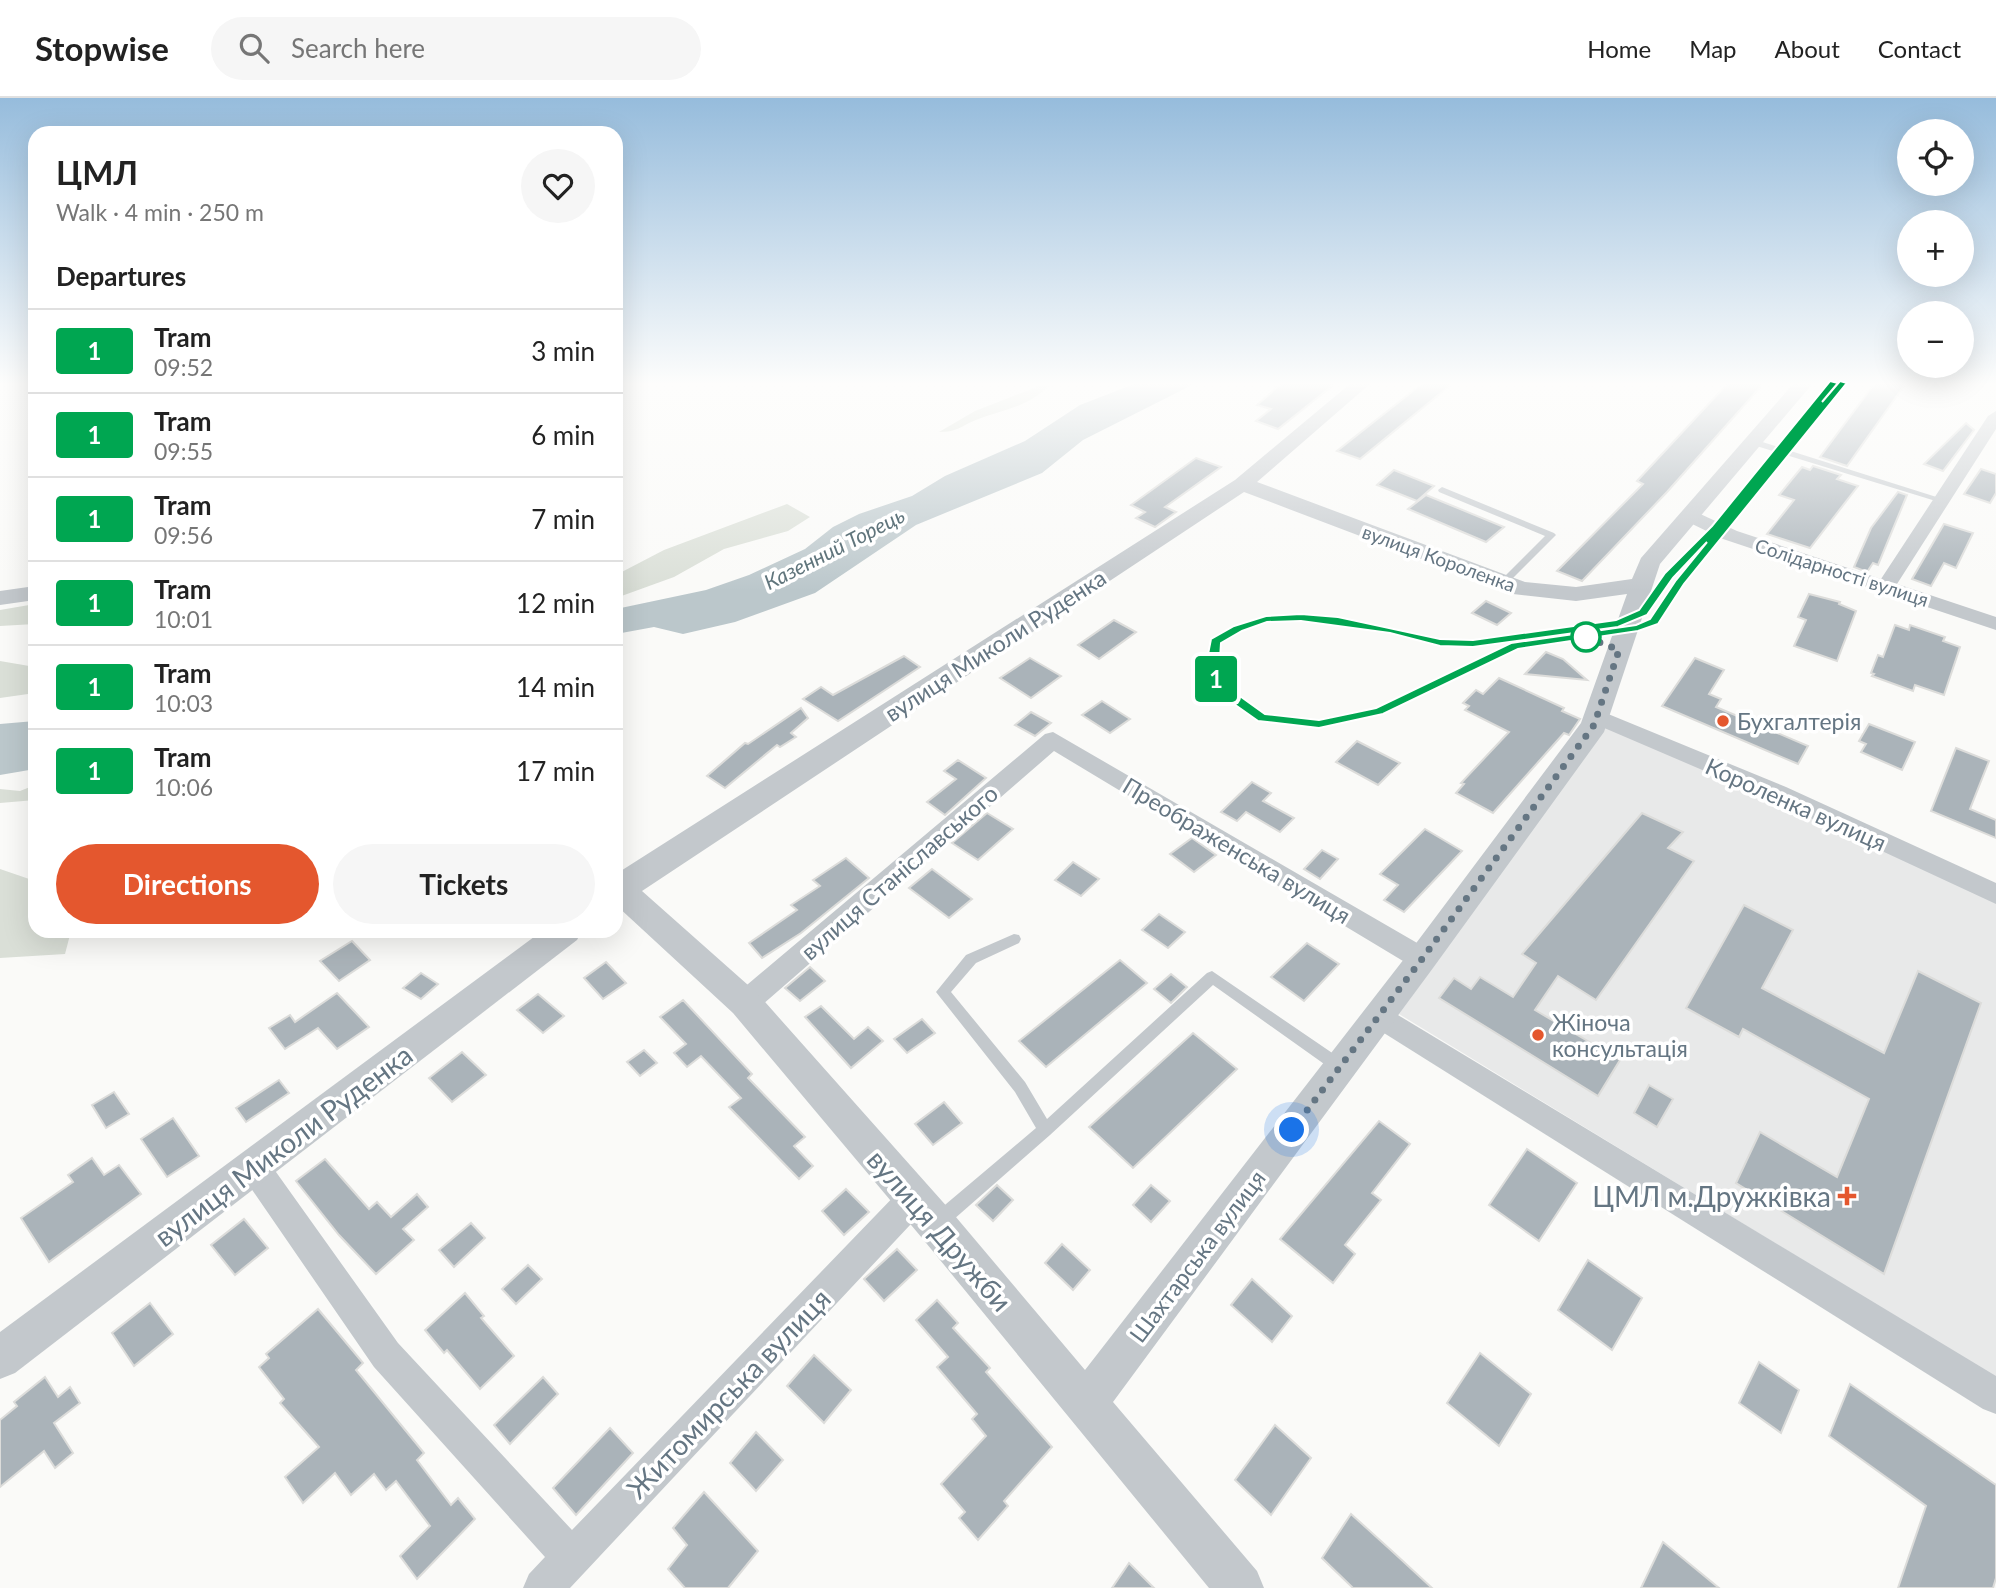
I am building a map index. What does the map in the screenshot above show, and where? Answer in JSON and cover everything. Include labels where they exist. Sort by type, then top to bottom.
[{"type":"street","name":"вулиця Миколи Руденка","points":[[623,885],[1242,484],[1279,453]]},
{"type":"street","name":"Шахтарська вулиця","points":[[1087,1402],[1422,959],[1594,725],[1648,564],[1744,453]]},
{"type":"street","points":[[1886,587],[1973,453]]},
{"type":"street","name":"вулиця Короленка","points":[[1242,484],[1521,589],[1576,594],[1643,584]]},
{"type":"street","name":"Солідарності вулиця","points":[[1690,516],[1730,535],[1996,624]]},
{"type":"street","points":[[0,598],[28,594]]},
{"type":"street","name":"Короленка вулиця","points":[[1596,716],[1777,793],[1996,894]]},
{"type":"street","name":"Преображенська вулиця","points":[[1053,740],[1422,959]]},
{"type":"street","name":"вулиця Станіславського","points":[[745,1003],[1053,740]]},
{"type":"street","name":"вулиця Дружби","points":[[623,894],[745,1003],[1087,1402],[1240,1588]]},
{"type":"street","name":"вулиця Миколи Руденка","points":[[0,1358],[255,1168],[556,938]]},
{"type":"street","points":[[1378,1015],[1996,1396]]},
{"type":"street","points":[[255,1168],[386,1355],[572,1558]]},
{"type":"street","name":"Житомирська вулиця","points":[[542,1588],[925,1211]]},
{"type":"lane","points":[[1787,453],[1942,500]]},
{"type":"lane","points":[[1442,490],[1551,535],[1503,583]]},
{"type":"lane","points":[[1014,939],[971,959],[943,992],[1020,1087],[1045,1130]]},
{"type":"lane","points":[[925,1211],[1045,1130],[1212,977],[1339,1067]]},
{"type":"shaded area","points":[[787,504],[810,517],[788,531],[724,549],[674,577],[623,595],[623,571],[664,550]]},
{"type":"shaded area","points":[[28,605],[28,624],[0,626],[0,610]]},
{"type":"shaded area","points":[[0,661],[28,666],[28,694],[0,698]]},
{"type":"shaded area","name":"ЦМЛ м.Дружківка","points":[[1606,727],[1772,798],[1996,900],[1996,1378],[1399,1014]]},
{"type":"shaded area","points":[[28,788],[28,801],[0,803],[0,789],[20,791]]},
{"type":"shaded area","points":[[0,869],[28,879],[28,938],[69,938],[65,954],[0,958]]},
{"type":"water","name":"Казенний Торець","points":[[999,453],[1067,453],[1042,473],[916,525],[815,593],[735,622],[683,634],[654,627],[623,633],[623,608],[706,590],[749,575],[805,549],[833,527],[859,514],[912,496],[945,476]]},
{"type":"water","points":[[28,722],[28,770],[0,775],[0,724]]},
{"type":"building","points":[[1341,453],[1368,453],[1360,459]]},
{"type":"building","points":[[1663,453],[1702,453],[1582,581],[1557,571],[1643,484],[1637,481]]},
{"type":"building","points":[[1823,453],[1857,453],[1847,466],[1820,457]]},
{"type":"building","points":[[1936,453],[1957,453],[1943,471],[1924,464]]},
{"type":"building","points":[[1196,458],[1221,467],[1165,507],[1176,512],[1155,527],[1136,518],[1145,512],[1131,505]]},
{"type":"building","points":[[1813,466],[1841,475],[1837,479],[1858,486],[1810,548],[1767,534],[1794,500],[1779,495],[1802,467],[1810,470]]},
{"type":"building","points":[[1981,469],[1996,474],[1996,493],[1990,503],[1964,494]]},
{"type":"building","points":[[1394,470],[1434,486],[1417,501],[1377,485]]},
{"type":"building","points":[[1898,492],[1907,495],[1878,565],[1873,563],[1867,572],[1854,567],[1871,528]]},
{"type":"building","points":[[1426,495],[1504,527],[1486,542],[1408,509]]},
{"type":"building","points":[[1944,524],[1973,533],[1956,568],[1944,563],[1931,586],[1912,579]]},
{"type":"building","points":[[1809,594],[1840,602],[1839,604],[1856,611],[1837,661],[1794,646],[1806,620],[1798,617]]},
{"type":"building","points":[[1486,601],[1511,613],[1497,625],[1472,613]]},
{"type":"building","points":[[1114,620],[1136,632],[1099,659],[1078,645]]},
{"type":"building","points":[[1895,625],[1909,630],[1910,625],[1945,637],[1943,641],[1960,647],[1944,695],[1915,685],[1913,691],[1872,676],[1878,655],[1883,657]]},
{"type":"building","points":[[1546,652],[1563,659],[1587,680],[1525,674]]},
{"type":"building","points":[[904,656],[920,667],[838,721],[803,699],[821,687],[833,695]]},
{"type":"building","points":[[1030,658],[1061,676],[1031,698],[1000,678]]},
{"type":"building","name":"Бухгалтерія","points":[[1695,658],[1724,670],[1709,694],[1721,699],[1716,707],[1808,746],[1798,764],[1662,706]]},
{"type":"building","points":[[1499,678],[1564,708],[1562,711],[1580,719],[1569,735],[1564,733],[1493,813],[1456,793],[1464,784],[1461,783],[1509,732],[1465,710],[1469,706],[1463,703],[1476,690],[1483,694]]},
{"type":"building","points":[[1102,701],[1130,719],[1110,733],[1082,715]]},
{"type":"building","points":[[801,708],[808,718],[791,733],[796,737],[780,747],[777,745],[725,788],[707,776],[745,743],[748,744]]},
{"type":"building","points":[[1031,712],[1051,723],[1035,736],[1015,725]]},
{"type":"building","points":[[1869,724],[1915,742],[1902,770],[1861,752],[1866,744],[1859,741]]},
{"type":"building","points":[[1357,741],[1400,763],[1378,785],[1336,762]]},
{"type":"building","points":[[1956,748],[1989,761],[1970,809],[1996,820],[1996,838],[1931,811]]},
{"type":"building","points":[[958,760],[986,778],[945,815],[927,802],[956,779],[944,771]]},
{"type":"building","points":[[1252,782],[1271,793],[1263,801],[1294,818],[1280,832],[1246,812],[1237,821],[1221,812]]},
{"type":"building","points":[[987,813],[1013,829],[978,860],[952,843]]},
{"type":"building","points":[[1642,813],[1683,832],[1668,848],[1694,861],[1596,1000],[1558,976],[1535,1010],[1620,1060],[1598,1096],[1439,998],[1454,978],[1471,989],[1480,977],[1513,997],[1536,963],[1522,954]]},
{"type":"building","points":[[1425,829],[1462,851],[1404,912],[1384,900],[1398,885],[1380,874]]},
{"type":"building","points":[[1192,838],[1216,855],[1194,872],[1170,854]]},
{"type":"building","points":[[1322,850],[1338,859],[1320,879],[1304,869]]},
{"type":"building","points":[[846,858],[869,878],[801,933],[762,958],[749,943],[797,910],[791,905],[820,886],[813,880]]},
{"type":"building","points":[[1073,862],[1099,879],[1081,896],[1055,880]]},
{"type":"building","points":[[932,869],[972,899],[949,918],[909,888]]},
{"type":"building","points":[[1744,905],[1793,930],[1762,988],[1884,1053],[1918,971],[1981,1003],[1884,1274],[1736,1183],[1760,1132],[1837,1177],[1869,1099],[1743,1029],[1739,1037],[1686,1008]]},
{"type":"building","points":[[1159,914],[1185,932],[1168,948],[1142,930]]},
{"type":"building","points":[[352,941],[370,960],[339,981],[320,961]]},
{"type":"building","points":[[1307,943],[1339,964],[1304,1001],[1271,977]]},
{"type":"building","points":[[1120,960],[1147,983],[1046,1067],[1019,1041]]},
{"type":"building","points":[[606,962],[626,983],[603,999],[584,978]]},
{"type":"building","points":[[810,967],[825,981],[800,1001],[785,988]]},
{"type":"building","points":[[421,973],[438,984],[421,999],[403,988]]},
{"type":"building","points":[[1171,974],[1187,987],[1171,1003],[1154,989]]},
{"type":"building","points":[[337,993],[369,1027],[337,1049],[318,1028],[285,1049],[269,1028],[290,1015],[295,1022]]},
{"type":"building","points":[[538,994],[564,1016],[543,1033],[517,1010]]},
{"type":"building","points":[[683,1000],[752,1074],[748,1078],[805,1137],[794,1146],[813,1166],[799,1179],[729,1107],[741,1098],[701,1056],[687,1067],[674,1053],[686,1044],[660,1017]]},
{"type":"building","points":[[821,1006],[854,1039],[868,1027],[883,1041],[851,1068],[805,1017]]},
{"type":"building","points":[[922,1019],[935,1033],[907,1053],[894,1039]]},
{"type":"building","points":[[1193,1033],[1237,1069],[1133,1168],[1089,1127]]},
{"type":"building","points":[[644,1050],[657,1063],[640,1076],[627,1062]]},
{"type":"building","points":[[462,1052],[486,1075],[452,1102],[429,1078]]},
{"type":"building","points":[[279,1080],[289,1093],[246,1122],[236,1108]]},
{"type":"building","points":[[1649,1085],[1673,1099],[1657,1127],[1634,1113]]},
{"type":"building","points":[[114,1092],[129,1114],[106,1128],[92,1105]]},
{"type":"building","points":[[944,1102],[962,1123],[933,1145],[915,1124]]},
{"type":"building","points":[[173,1118],[199,1156],[167,1177],[141,1139]]},
{"type":"building","points":[[1379,1121],[1410,1144],[1372,1193],[1381,1200],[1345,1245],[1355,1254],[1333,1283],[1280,1239]]},
{"type":"building","points":[[1527,1149],[1577,1183],[1539,1241],[1489,1205]]},
{"type":"building","points":[[92,1158],[104,1175],[119,1165],[141,1194],[49,1262],[21,1218],[73,1182],[68,1175]]},
{"type":"building","points":[[325,1159],[369,1209],[377,1202],[391,1217],[417,1194],[428,1207],[403,1229],[414,1240],[376,1274],[339,1235],[296,1181]]},
{"type":"building","points":[[997,1185],[1013,1200],[993,1221],[976,1205]]},
{"type":"building","points":[[1151,1185],[1170,1201],[1151,1222],[1133,1205]]},
{"type":"building","points":[[846,1189],[869,1212],[844,1235],[822,1211]]},
{"type":"building","points":[[244,1219],[268,1248],[235,1275],[211,1245]]},
{"type":"building","points":[[471,1223],[485,1238],[454,1267],[439,1250]]},
{"type":"building","points":[[1062,1244],[1090,1270],[1073,1290],[1045,1263]]},
{"type":"building","points":[[897,1249],[917,1270],[884,1301],[864,1279]]},
{"type":"building","points":[[1588,1260],[1642,1298],[1612,1350],[1558,1310]]},
{"type":"building","points":[[528,1265],[542,1279],[516,1304],[502,1289]]},
{"type":"building","points":[[1252,1279],[1292,1316],[1272,1342],[1231,1305]]},
{"type":"building","points":[[465,1293],[484,1316],[481,1318],[514,1356],[480,1389],[447,1350],[444,1353],[425,1330]]},
{"type":"building","points":[[937,1300],[958,1323],[953,1328],[990,1368],[986,1372],[1052,1447],[1004,1501],[1008,1506],[978,1540],[959,1518],[965,1512],[941,1484],[986,1436],[972,1419],[977,1414],[937,1367],[948,1357],[916,1320]]},
{"type":"building","points":[[150,1303],[173,1334],[134,1366],[112,1333]]},
{"type":"building","points":[[318,1309],[363,1363],[356,1370],[424,1453],[417,1460],[451,1505],[458,1498],[475,1519],[417,1579],[400,1556],[430,1526],[396,1481],[386,1490],[374,1474],[351,1495],[335,1473],[303,1503],[285,1477],[319,1447],[280,1403],[284,1399],[259,1367],[269,1358],[266,1354]]},
{"type":"building","points":[[1480,1353],[1531,1394],[1499,1446],[1447,1403]]},
{"type":"building","points":[[814,1355],[851,1390],[824,1423],[787,1386]]},
{"type":"building","points":[[1759,1362],[1799,1390],[1781,1433],[1739,1403]]},
{"type":"building","points":[[45,1377],[58,1397],[70,1387],[80,1403],[54,1423],[73,1453],[55,1468],[44,1451],[0,1487],[0,1420],[17,1406],[14,1402]]},
{"type":"building","points":[[543,1377],[558,1394],[510,1444],[494,1425]]},
{"type":"building","points":[[1850,1384],[1996,1485],[1996,1578],[1993,1588],[1898,1588],[1926,1506],[1829,1436]]},
{"type":"building","points":[[1275,1425],[1311,1458],[1271,1515],[1235,1480]]},
{"type":"building","points":[[610,1428],[633,1453],[576,1515],[553,1488]]},
{"type":"building","points":[[756,1432],[783,1460],[756,1491],[730,1463]]},
{"type":"building","points":[[704,1492],[758,1551],[728,1588],[685,1588],[668,1569],[687,1545],[673,1528]]},
{"type":"building","points":[[1351,1514],[1432,1588],[1353,1588],[1322,1558]]},
{"type":"building","points":[[1663,1542],[1719,1588],[1641,1588]]},
{"type":"building","points":[[1129,1563],[1154,1588],[1112,1588]]},
{"type":"tram line","name":"1","points":[[1776,453],[1715,528],[1669,576],[1643,612],[1618,623],[1473,644],[1440,642],[1390,629],[1338,620],[1301,617],[1266,619],[1238,629],[1215,642],[1212,659],[1214,677],[1228,694],[1262,718],[1319,724],[1379,711],[1515,646],[1592,636],[1638,628],[1654,622],[1680,582],[1787,453]]},
{"type":"place","name":"Бухгалтерія","points":[[1723,721]]},
{"type":"place","name":"Жіноча консультація","points":[[1538,1035]]},
{"type":"place","name":"ЦМЛ м.Дружківка","points":[[1847,1196]]},
{"type":"route","points":[[1292,1130],[1594,725],[1619,650],[1586,637]]}]
